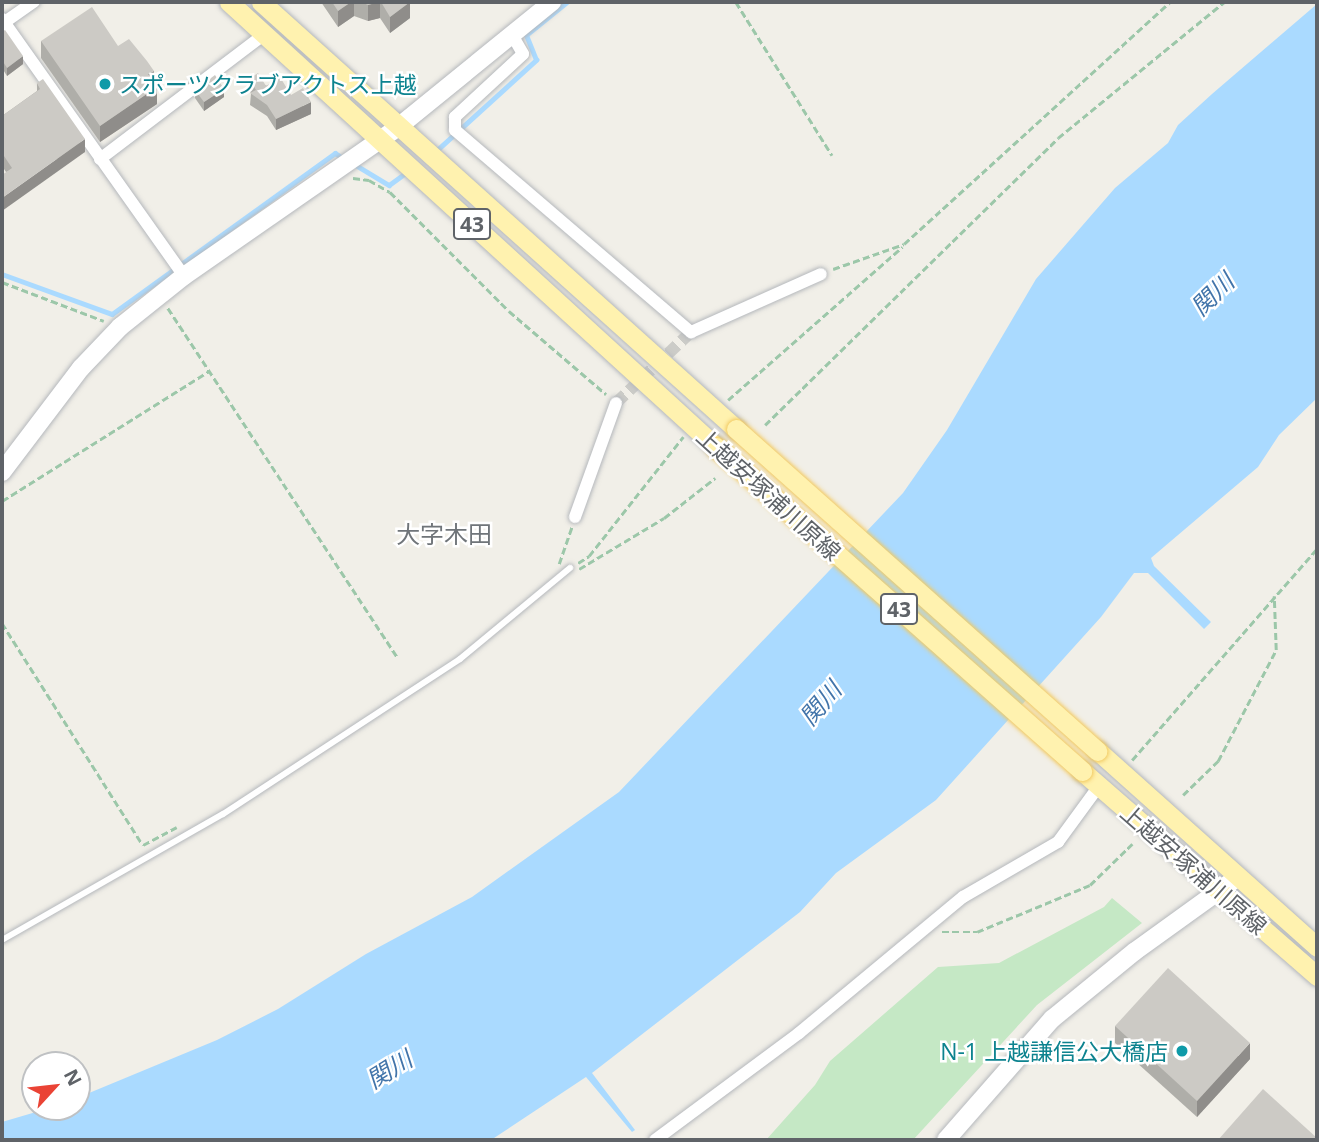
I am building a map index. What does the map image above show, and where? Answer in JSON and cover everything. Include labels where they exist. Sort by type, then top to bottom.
[{"type":"main road","name":"上越安塚浦川原線","points":[[229,2],[262,36],[716,447],[1220,894],[1317,976]]},
{"type":"main road","name":"上越安塚浦川原線","points":[[261,2],[397,128],[1317,947]]},
{"type":"street","points":[[34,2],[3,22],[184,276]]},
{"type":"street","points":[[2,472],[81,368],[120,327],[184,276],[397,128],[552,2]]},
{"type":"street","points":[[511,33],[523,54],[455,117],[455,130],[691,332],[821,274]]},
{"type":"street","points":[[100,159],[262,36]]},
{"type":"street","points":[[575,517],[616,403]]},
{"type":"street","points":[[655,1140],[799,1033],[963,897],[1058,842],[1099,786]]},
{"type":"street","points":[[954,1137],[1052,1019],[1134,952],[1220,894],[1238,877]]},
{"type":"lane","points":[[2,940],[223,814],[460,659],[570,568]]},
{"type":"path","points":[[736,2],[832,155]]},
{"type":"path","points":[[715,411],[904,244],[1170,2]]},
{"type":"path","points":[[765,425],[1058,138],[1224,2]]},
{"type":"path","points":[[340,180],[369,180],[390,192],[509,311],[616,403]]},
{"type":"path","points":[[821,274],[904,244]]},
{"type":"path","points":[[2,282],[120,327]]},
{"type":"path","points":[[160,294],[397,656]]},
{"type":"path","points":[[2,501],[209,371]]},
{"type":"path","points":[[570,568],[589,556],[692,425]]},
{"type":"path","points":[[577,564],[579,570],[604,558],[715,478]]},
{"type":"path","points":[[561,576],[557,567],[575,517]]},
{"type":"path","points":[[1121,772],[1166,726],[1237,635],[1317,549]]},
{"type":"path","points":[[1183,794],[1218,761],[1276,650],[1274,596]]},
{"type":"path","points":[[2,623],[143,845]]},
{"type":"path","points":[[922,931],[977,932],[1090,885],[1132,844]]},
{"type":"green space","points":[[1112,898],[1142,923],[1037,1005],[913,1140],[766,1140],[815,1085],[830,1061],[938,967],[999,963],[1104,907]]},
{"type":"water","name":"関川","points":[[1317,4],[1317,398],[1279,435],[1258,467],[1151,558],[1154,566],[1211,622],[1204,629],[1148,573],[1134,573],[1101,617],[936,800],[836,873],[800,912],[592,1073],[635,1130],[632,1132],[586,1077],[491,1140],[2,1140],[2,1122],[21,1116],[21,1121],[91,1121],[91,1092],[217,1040],[278,1009],[366,954],[472,897],[619,792],[903,493],[947,430],[1036,279],[1115,188],[1168,143],[1178,125]]},
{"type":"building","points":[[332,2],[351,2],[338,11]]},
{"type":"building","points":[[381,2],[410,2],[390,17]]},
{"type":"building","name":"スポーツクラブアクトス上越","points":[[92,7],[118,46],[129,39],[147,61],[154,71],[148,74],[157,87],[100,126],[41,41]]},
{"type":"building","points":[[5,30],[23,56],[7,68],[2,60],[2,32]]},
{"type":"building","points":[[258,73],[266,86],[280,77],[291,95],[303,88],[311,102],[276,119],[267,105],[250,93],[256,90],[249,79]]},
{"type":"building","points":[[215,75],[224,89],[204,102],[195,90]]},
{"type":"building","points":[[43,79],[85,139],[2,198],[2,175],[12,168],[2,153],[2,116],[40,89],[37,83]]},
{"type":"building","name":"N-1 上越謙信公大橋店","points":[[1168,968],[1250,1043],[1197,1101],[1115,1026]]},
{"type":"building","points":[[1263,1089],[1317,1138],[1317,1140],[1218,1140]]},
{"type":"waterway","points":[[435,152],[536,60],[526,35],[567,2]]},
{"type":"waterway","points":[[2,274],[112,314],[335,153],[343,158]]},
{"type":"waterway","points":[[354,164],[389,185],[408,171]]},
{"type":"tunnel","points":[[616,403],[691,332]]},
{"type":"place","name":"スポーツクラブアクトス上越","points":[[105,84]]},
{"type":"place","name":"N-1 上越謙信公大橋店","points":[[1182,1051]]},
{"type":"district","name":"大字木田","points":[[444,534]]}]
